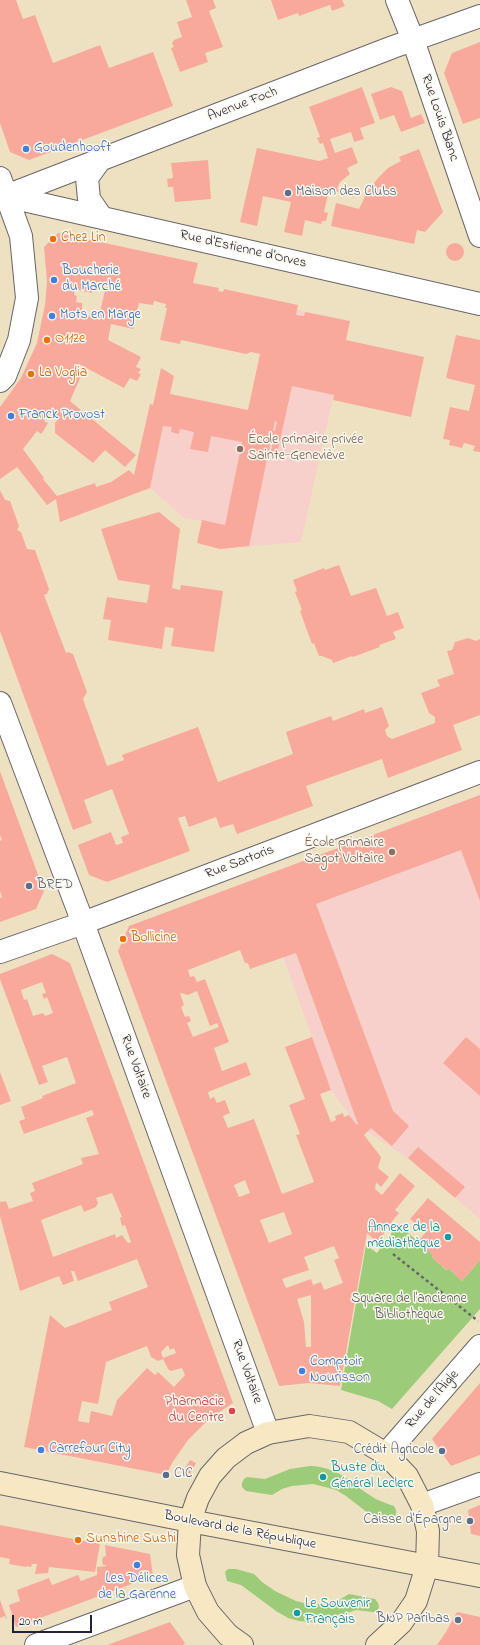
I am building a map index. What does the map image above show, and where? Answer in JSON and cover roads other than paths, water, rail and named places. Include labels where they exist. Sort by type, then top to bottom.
[{"type":"main road","points":[[230,1642],[208,1612],[195,1586],[188,1555],[190,1521],[198,1498],[210,1476],[226,1458],[246,1443],[268,1433],[309,1426],[348,1432],[386,1454],[407,1476],[422,1505],[428,1531],[427,1566],[416,1601],[401,1623],[377,1645]]},
{"type":"main road","name":"Boulevard de la République","points":[[0,1483],[480,1576]]},
{"type":"street","name":"Rue Louis Blanc","points":[[397,0],[480,236]]},
{"type":"street","name":"Avenue Foch","points":[[3,187],[100,160],[412,40],[480,16]]},
{"type":"street","points":[[100,160],[87,178],[89,199],[102,218]]},
{"type":"street","points":[[0,381],[4,376],[19,340],[26,298],[21,236],[3,187]]},
{"type":"street","name":"Rue d'Estienne d'Orves","points":[[3,187],[102,218],[480,304]]},
{"type":"street","name":"Rue Voltaire","points":[[0,703],[83,923],[268,1433]]},
{"type":"street","name":"Rue Sartoris","points":[[0,952],[83,923],[480,772]]},
{"type":"street","name":"Rue de l'Aigle","points":[[386,1454],[480,1346]]},
{"type":"street","points":[[422,1505],[480,1484]]},
{"type":"street","points":[[36,1645],[195,1586]]},
{"type":"place","name":"Goudenhooft","points":[[26,149]]},
{"type":"place","name":"Maison des Clubs","points":[[288,193]]},
{"type":"place","name":"Chez Lin","points":[[53,239]]},
{"type":"place","name":"Boucherie du Marché","points":[[54,280]]},
{"type":"place","name":"Mots en Marge","points":[[52,316]]},
{"type":"place","name":"O11ze","points":[[47,340]]},
{"type":"place","name":"La Voglia","points":[[31,374]]},
{"type":"place","name":"Franck Provost","points":[[11,416]]},
{"type":"place","name":"École primaire privée Sainte-Geneviève","points":[[240,449]]},
{"type":"place","name":"École primaire Sagot Voltaire","points":[[392,852]]},
{"type":"place","name":"BRED","points":[[29,886]]},
{"type":"place","name":"Bollicine","points":[[123,939]]},
{"type":"place","name":"Annexe de la médiathèque","points":[[448,1237]]},
{"type":"place","name":"Comptoir Nourisson","points":[[302,1371]]},
{"type":"place","name":"Pharmacie du Centre","points":[[232,1411]]},
{"type":"place","name":"Carrefour City","points":[[41,1450]]},
{"type":"place","name":"Crédit Agricole","points":[[442,1451]]},
{"type":"place","name":"CIC","points":[[166,1475]]},
{"type":"place","name":"Buste du Général Leclerc","points":[[323,1477]]},
{"type":"place","name":"Caisse d'Épargne","points":[[470,1521]]},
{"type":"place","name":"Sunshine Sushi","points":[[78,1540]]},
{"type":"place","name":"Les Délices de la Garenne","points":[[137,1565]]},
{"type":"place","name":"Le Souvenir Français","points":[[297,1613]]},
{"type":"place","name":"BNP Paribas","points":[[458,1620]]},
{"type":"park label","name":"Square de l'ancienne Bibliothèque","points":[[409,1308]]}]
